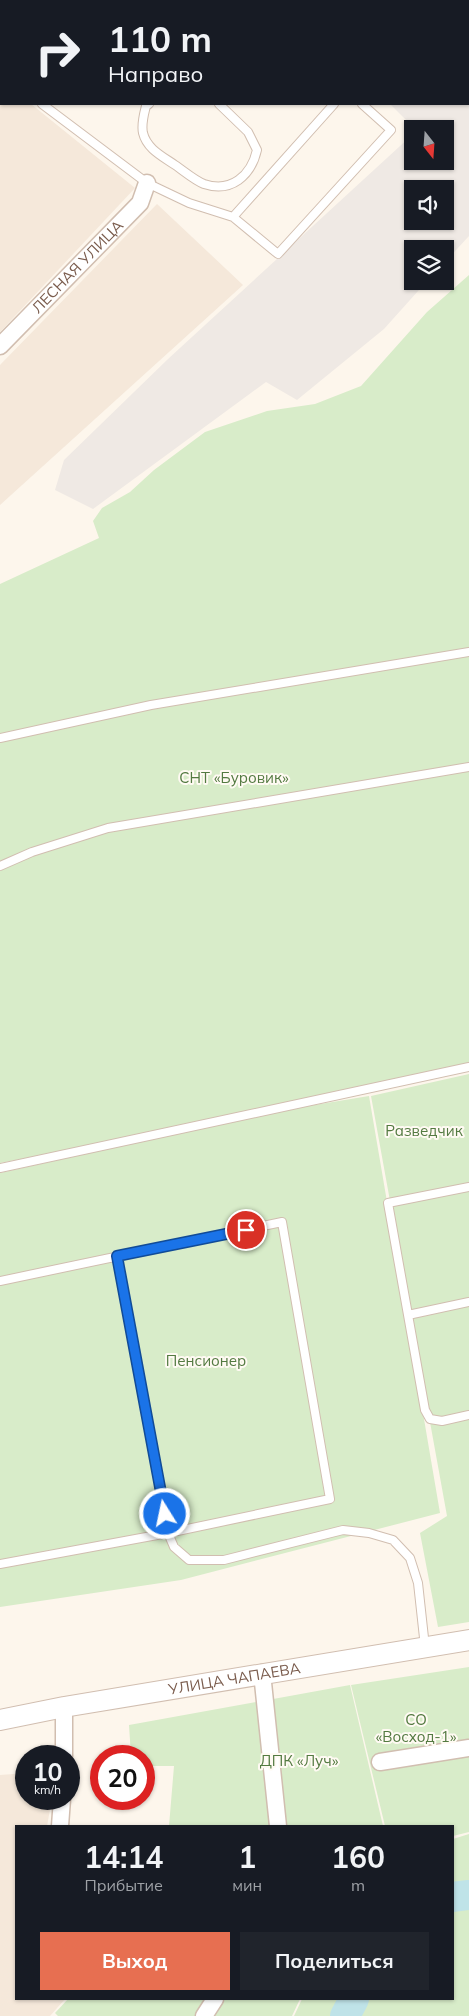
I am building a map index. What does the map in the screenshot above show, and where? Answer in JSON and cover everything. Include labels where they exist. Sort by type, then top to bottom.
[{"type":"street","name":"ЛЕСНАЯ УЛИЦА","points":[[0,346],[140,203],[147,183]]},
{"type":"street","name":"УЛИЦА ЧАПАЕВА","points":[[0,1720],[262,1673],[469,1640]]},
{"type":"street","points":[[262,1673],[278,1825]]},
{"type":"street","points":[[64,1707],[64,1745]]},
{"type":"street","points":[[380,1762],[469,1748]]},
{"type":"street","points":[[60,1825],[61,1810]]},
{"type":"street","points":[[204,2016],[213,2000]]},
{"type":"lane","points":[[43,105],[147,183],[189,203],[232,217],[278,254],[391,130],[363,105]]},
{"type":"lane","points":[[146,105],[143,133],[151,149],[202,183],[225,186],[239,181],[249,172],[257,150],[248,132],[220,105]]},
{"type":"lane","points":[[232,217],[333,105]]},
{"type":"lane","points":[[0,738],[151,705],[469,652]]},
{"type":"lane","points":[[0,866],[32,852],[108,828],[469,767]]},
{"type":"lane","points":[[0,1168],[469,1067]]},
{"type":"lane","points":[[469,1187],[388,1204],[425,1410],[430,1419],[442,1421],[469,1415]]},
{"type":"lane","points":[[0,1281],[282,1222],[330,1499],[168,1533],[0,1564]]},
{"type":"lane","points":[[117,1256],[168,1533],[174,1547],[189,1560],[224,1560],[343,1530],[393,1540],[410,1558],[418,1583],[425,1647]]},
{"type":"lane","points":[[408,1315],[469,1302]]},
{"type":"shaded area","points":[[0,105],[32,105],[135,188],[0,332]]},
{"type":"shaded area","points":[[391,105],[469,105],[469,236],[454,252],[454,240],[404,240],[404,290],[419,290],[384,329],[297,400],[266,382],[93,509],[55,490],[64,460],[168,359],[404,142],[404,170],[454,170],[454,120],[406,120]]},
{"type":"shaded area","points":[[157,204],[243,285],[0,505],[0,365]]},
{"type":"shaded area","points":[[15,1774],[15,1810],[50,1810],[47,1825],[15,1825],[15,2000],[64,2000],[50,2016],[0,2016],[0,1775]]},
{"type":"green space","name":"СНТ «Буровик»","points":[[469,275],[469,1063],[105,1143],[0,1163],[0,584],[99,538],[93,521],[102,508],[130,492],[154,470],[205,432],[267,411],[315,404],[361,386],[427,312]]},
{"type":"green space","name":"Разведчик","points":[[469,1074],[469,1622],[438,1627],[420,1533],[447,1516],[371,1096]]},
{"type":"green space","name":"Пенсионер","points":[[369,1096],[440,1513],[181,1580],[0,1607],[0,1173],[284,1110]]},
{"type":"green space","name":"СО «Восход-1»","points":[[469,1667],[469,1832],[454,1836],[454,1825],[385,1825],[351,1685]]},
{"type":"green space","name":"ДПК «Луч»","points":[[350,1685],[383,1825],[169,1825],[174,1766],[155,1766],[155,1745],[130,1745],[129,1725]]},
{"type":"green space","points":[[469,1834],[469,2016],[294,2016],[302,2000],[454,2000],[454,1839]]},
{"type":"green space","points":[[67,2000],[300,2000],[292,2016],[58,2016],[55,2013]]},
{"type":"waterway","points":[[454,1897],[469,1895]]},
{"type":"waterway","points":[[345,2016],[353,2000]]},
{"type":"route","points":[[165,1514],[117,1256],[246,1230]]}]
